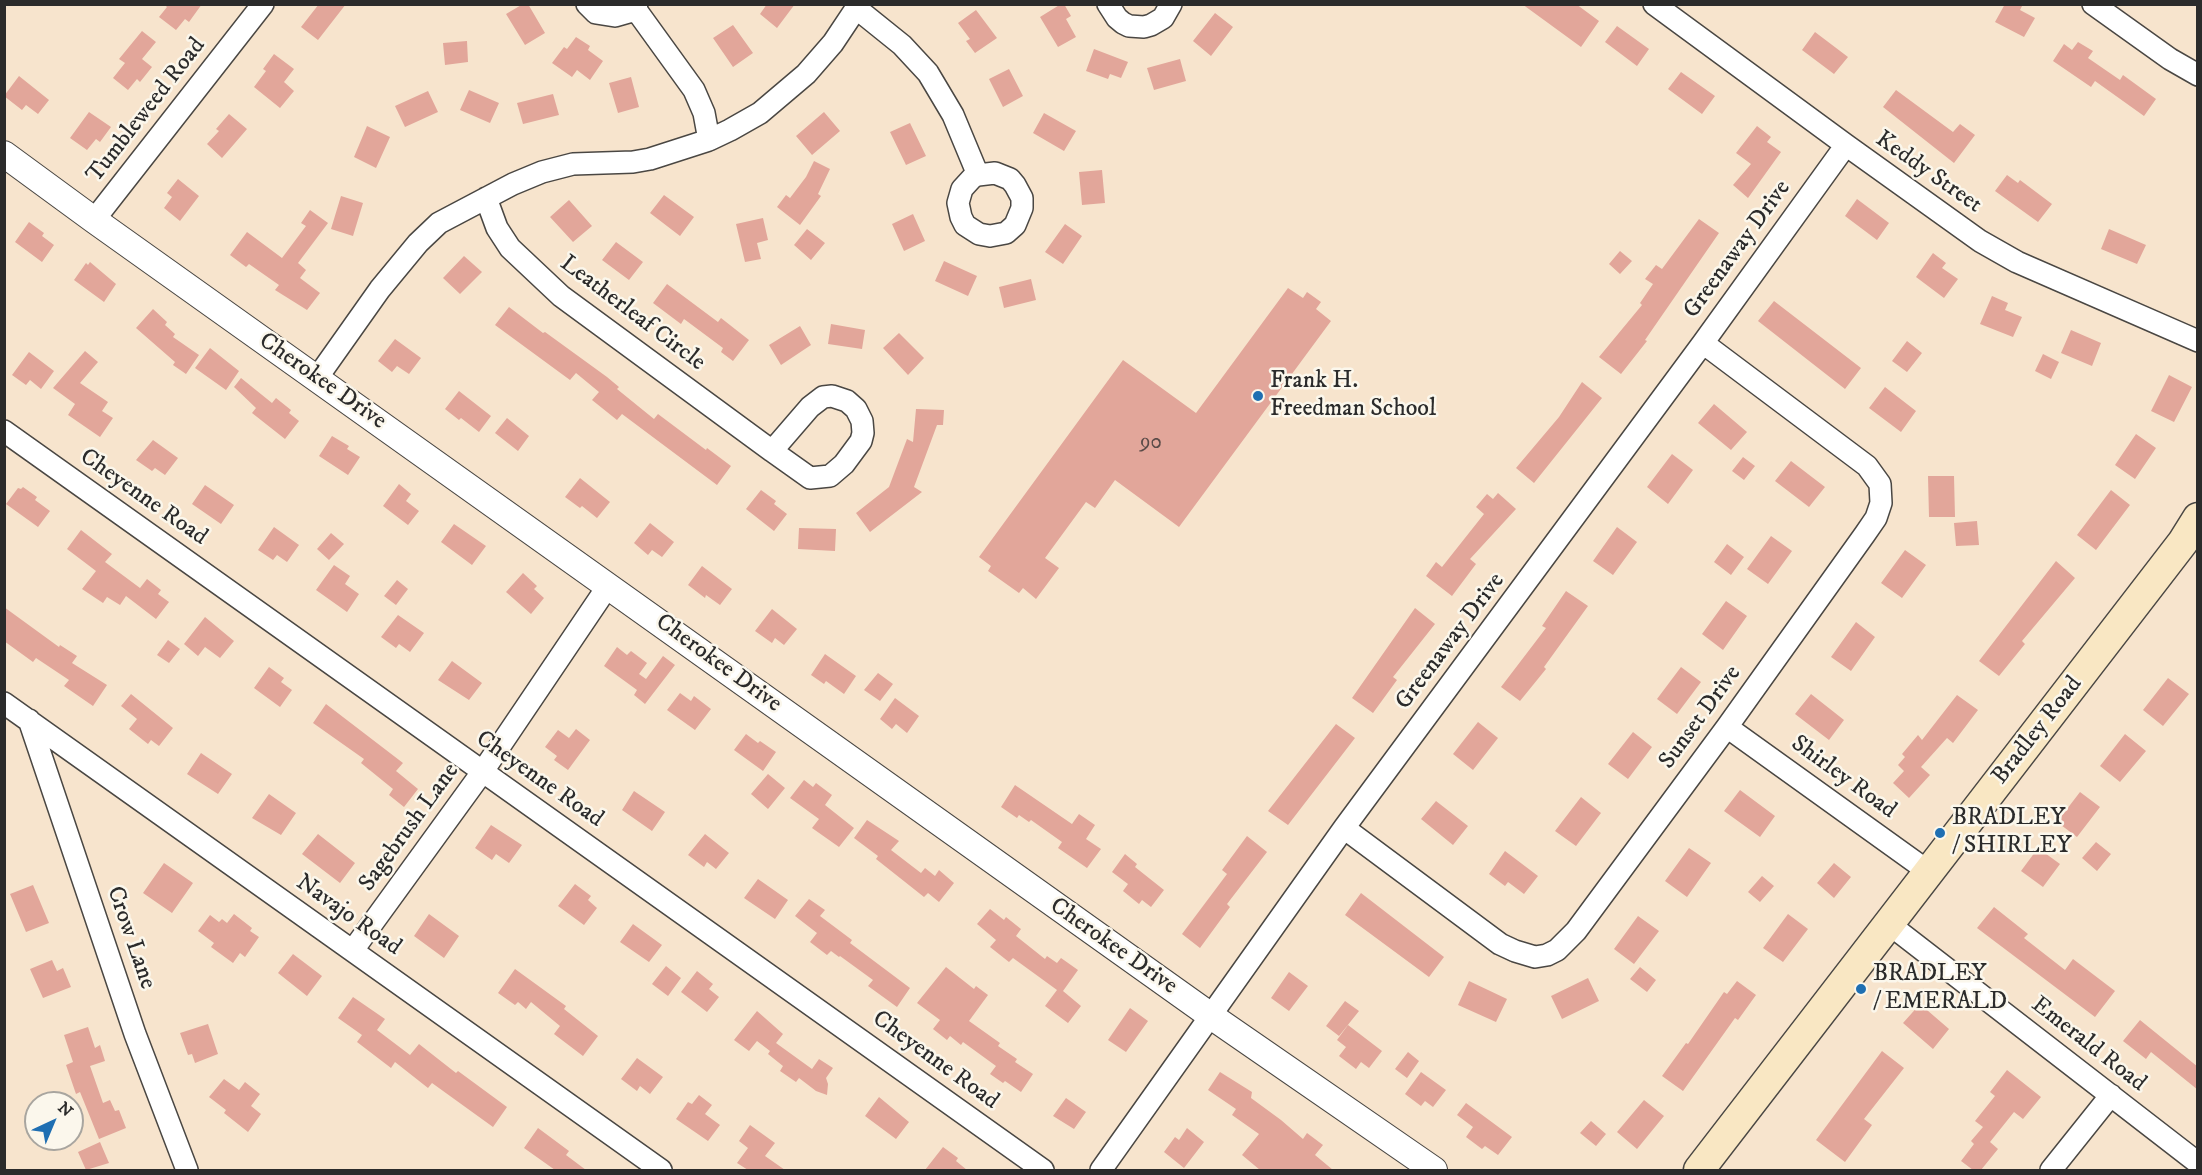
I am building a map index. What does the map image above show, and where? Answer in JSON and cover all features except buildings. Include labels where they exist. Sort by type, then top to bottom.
[{"type":"main road","name":"Bradley Road","points":[[1699,1170],[2183,542],[2198,518]]},
{"type":"street","name":"Tumbleweed Road","points":[[94,220],[263,4]]},
{"type":"street","points":[[587,4],[596,13],[610,16],[622,15],[636,6],[694,90],[704,113],[709,140]]},
{"type":"street","points":[[1108,4],[1123,23],[1129,26],[1144,27],[1163,18],[1172,4]]},
{"type":"street","name":"Keddy Street","points":[[1654,4],[1980,241],[2017,262],[2198,340]]},
{"type":"street","points":[[2093,4],[2170,59],[2198,75]]},
{"type":"street","points":[[317,378],[380,289],[418,243],[440,224],[527,177],[573,164],[633,162],[709,140],[760,112],[792,88],[819,60],[858,6],[902,45],[928,73],[953,115],[978,175]]},
{"type":"street","name":"Greenaway Drive","points":[[1101,1170],[1344,828],[1703,343],[1846,145]]},
{"type":"street","name":"Cherokee Drive","points":[[4,154],[1211,1016],[1434,1170]]},
{"type":"street","name":"Leatherleaf Circle","points":[[486,198],[492,219],[510,248],[561,296],[772,451]]},
{"type":"street","name":"Sunset Drive","points":[[1344,828],[1500,944],[1522,954],[1542,956],[1557,950],[1576,931],[1727,727],[1870,526],[1879,510],[1882,496],[1880,484],[1867,466],[1703,343]]},
{"type":"street","name":"Cheyenne Road","points":[[4,431],[1044,1170]]},
{"type":"street","name":"Sagebrush Lane","points":[[353,950],[483,771],[608,586]]},
{"type":"street","name":"Navajo Road","points":[[4,703],[662,1170]]},
{"type":"street","name":"Crow Lane","points":[[29,720],[135,1034],[187,1170]]},
{"type":"street","name":"Shirley Road","points":[[1727,727],[1929,872]]},
{"type":"street","name":"Emerald Road","points":[[1889,924],[2198,1164]]},
{"type":"street","points":[[2051,1170],[2111,1095]]},
{"type":"place","name":"Frank H. Freedman School","points":[[1258,396]]},
{"type":"place","name":"BRADLEY / SHIRLEY","points":[[1940,833]]},
{"type":"place","name":"BRADLEY / EMERALD","points":[[1861,989]]}]
